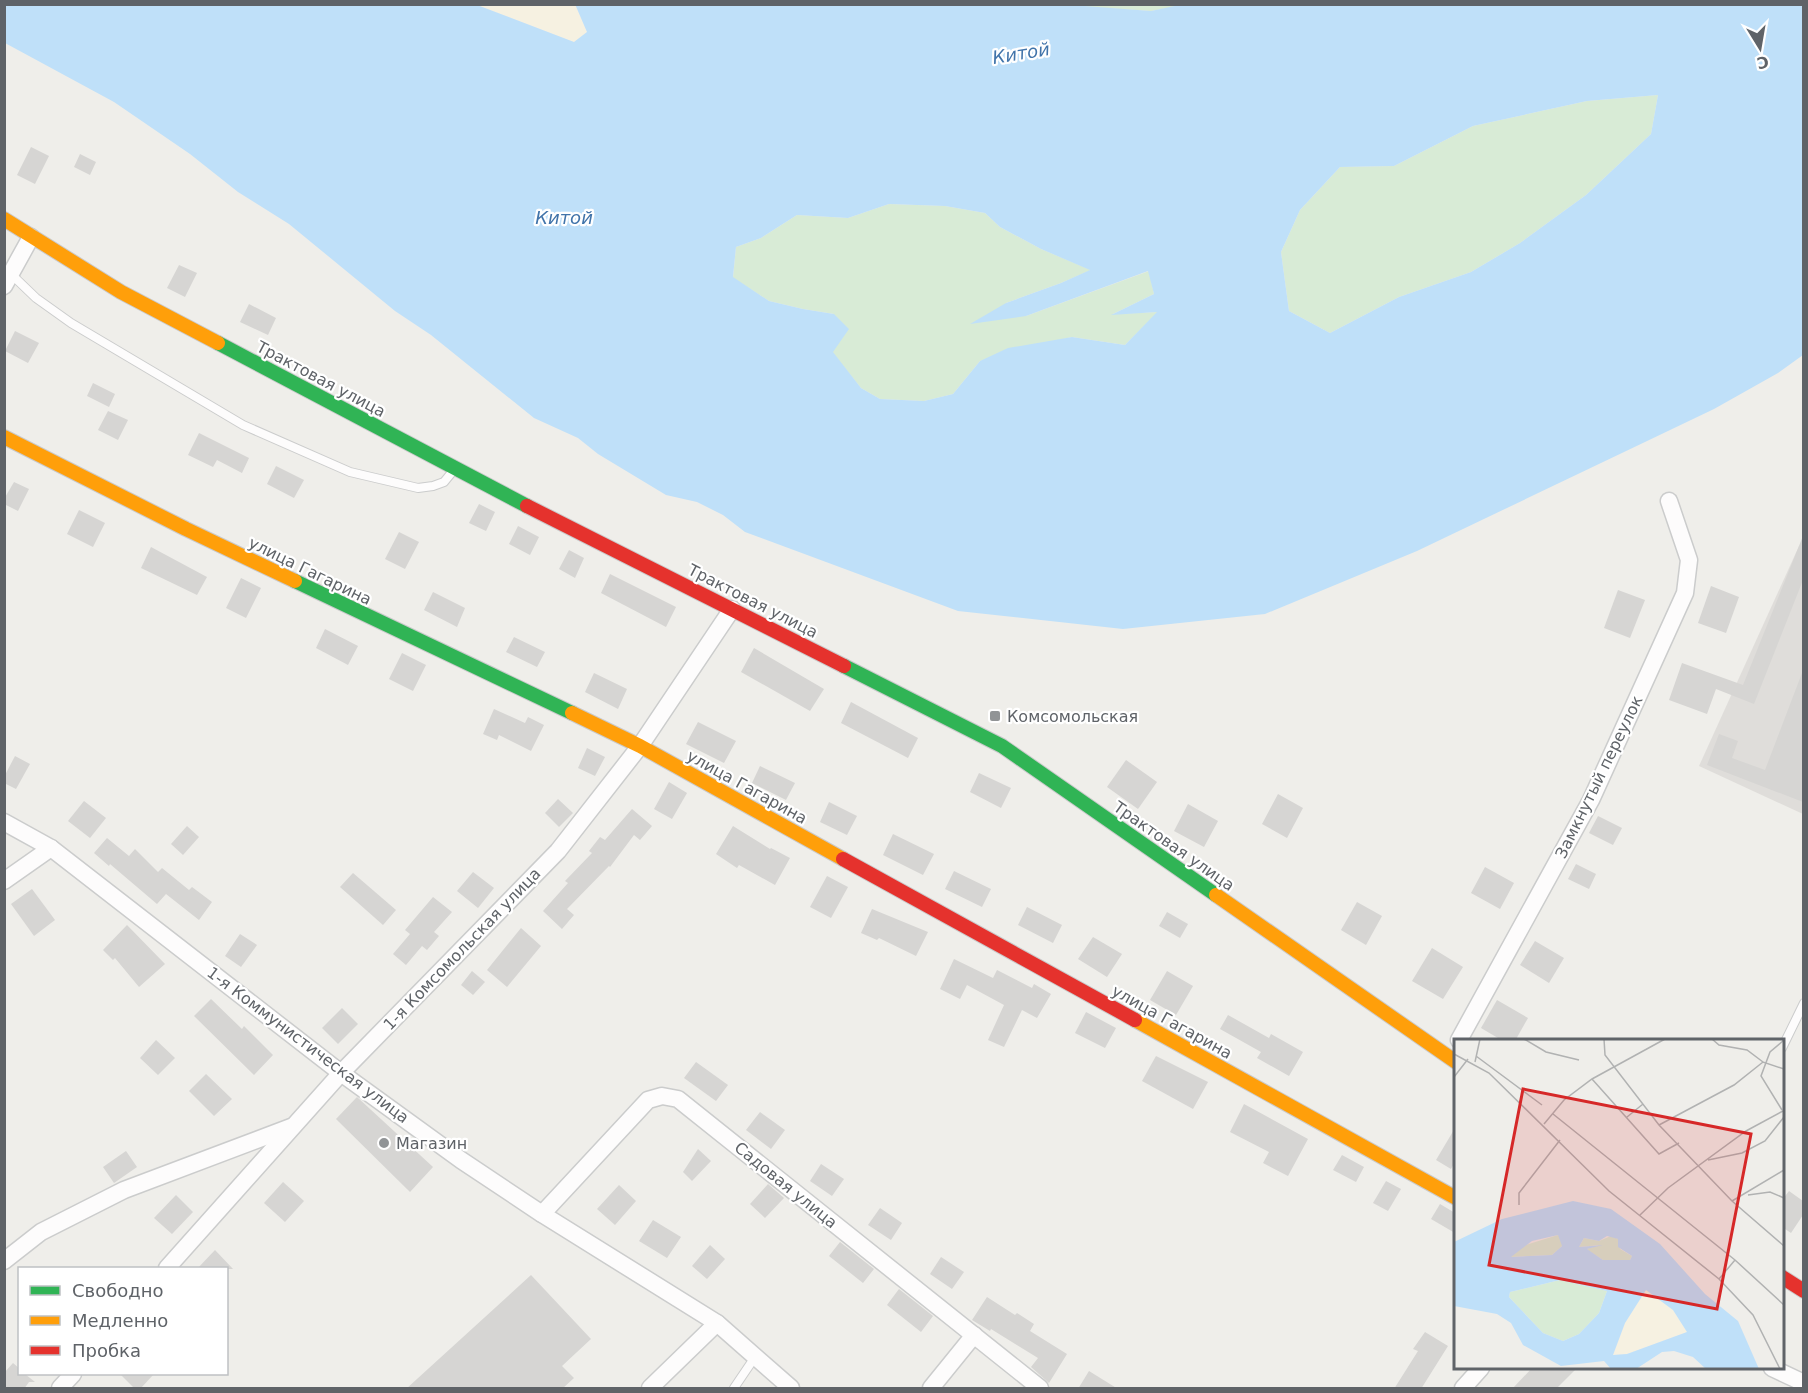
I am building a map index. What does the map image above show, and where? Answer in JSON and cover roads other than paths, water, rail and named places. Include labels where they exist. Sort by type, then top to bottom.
[{"type":"street","name":"Трактовая улица","points":[[4,219],[121,291],[455,469],[1002,746],[1454,1055]]},
{"type":"street","points":[[7,278],[31,237]]},
{"type":"street","name":"улица Гагарина","points":[[4,438],[186,529],[640,746],[1454,1197]]},
{"type":"street","name":"Замкнутый переулок","points":[[1460,1039],[1591,800],[1685,593],[1689,560],[1669,501]]},
{"type":"street","name":"1-я Комсомольская улица","points":[[169,1267],[341,1073],[558,851],[640,746],[732,609]]},
{"type":"street","name":"1-я Коммунистическая улица","points":[[4,822],[51,848],[341,1073],[461,1160],[542,1214],[717,1323],[791,1389]]},
{"type":"street","points":[[4,881],[51,848]]},
{"type":"street","name":"Садовая улица","points":[[542,1214],[648,1100],[662,1096],[678,1099],[1040,1389]]},
{"type":"street","points":[[4,1261],[41,1232],[124,1190],[295,1126]]},
{"type":"street","points":[[1784,1278],[1803,1291]]},
{"type":"street","points":[[650,1389],[717,1323]]},
{"type":"street","points":[[931,1389],[974,1335]]},
{"type":"street","points":[[1463,1389],[1480,1369]]},
{"type":"street","points":[[1774,1369],[1803,1383]]},
{"type":"street","points":[[60,1389],[72,1375]]},
{"type":"lane","points":[[7,278],[71,323],[243,425],[340,468],[418,488],[444,482],[455,469]]},
{"type":"lane","points":[[1784,1044],[1803,1003]]},
{"type":"lane","points":[[734,1389],[755,1357]]},
{"type":"water","name":"Китой","points":[[575,4],[1058,4],[1151,11],[1184,4],[1803,5],[1803,355],[1778,373],[1714,409],[1417,551],[1265,614],[1123,629],[958,611],[745,532],[723,515],[697,502],[666,495],[598,454],[578,438],[534,418],[431,335],[395,311],[289,224],[238,192],[190,154],[114,102],[5,43],[5,5],[477,5],[574,42],[587,32]],"holes":[[[1658,95],[1651,134],[1586,195],[1520,243],[1471,272],[1399,297],[1330,333],[1289,311],[1281,252],[1300,210],[1340,167],[1394,166],[1473,126],[1587,101]],[[889,204],[945,206],[985,213],[1000,227],[1041,249],[1090,270],[1006,303],[970,324],[1026,316],[1148,271],[1154,294],[1111,315],[1157,312],[1125,345],[1072,337],[1008,348],[980,361],[953,394],[924,401],[880,399],[861,388],[833,352],[849,329],[834,314],[769,301],[733,277],[736,247],[761,238],[797,215],[848,218]]]},
{"type":"place","name":"Комсомольская","points":[[995,716]]},
{"type":"place","name":"Магазин","points":[[384,1143]]}]
